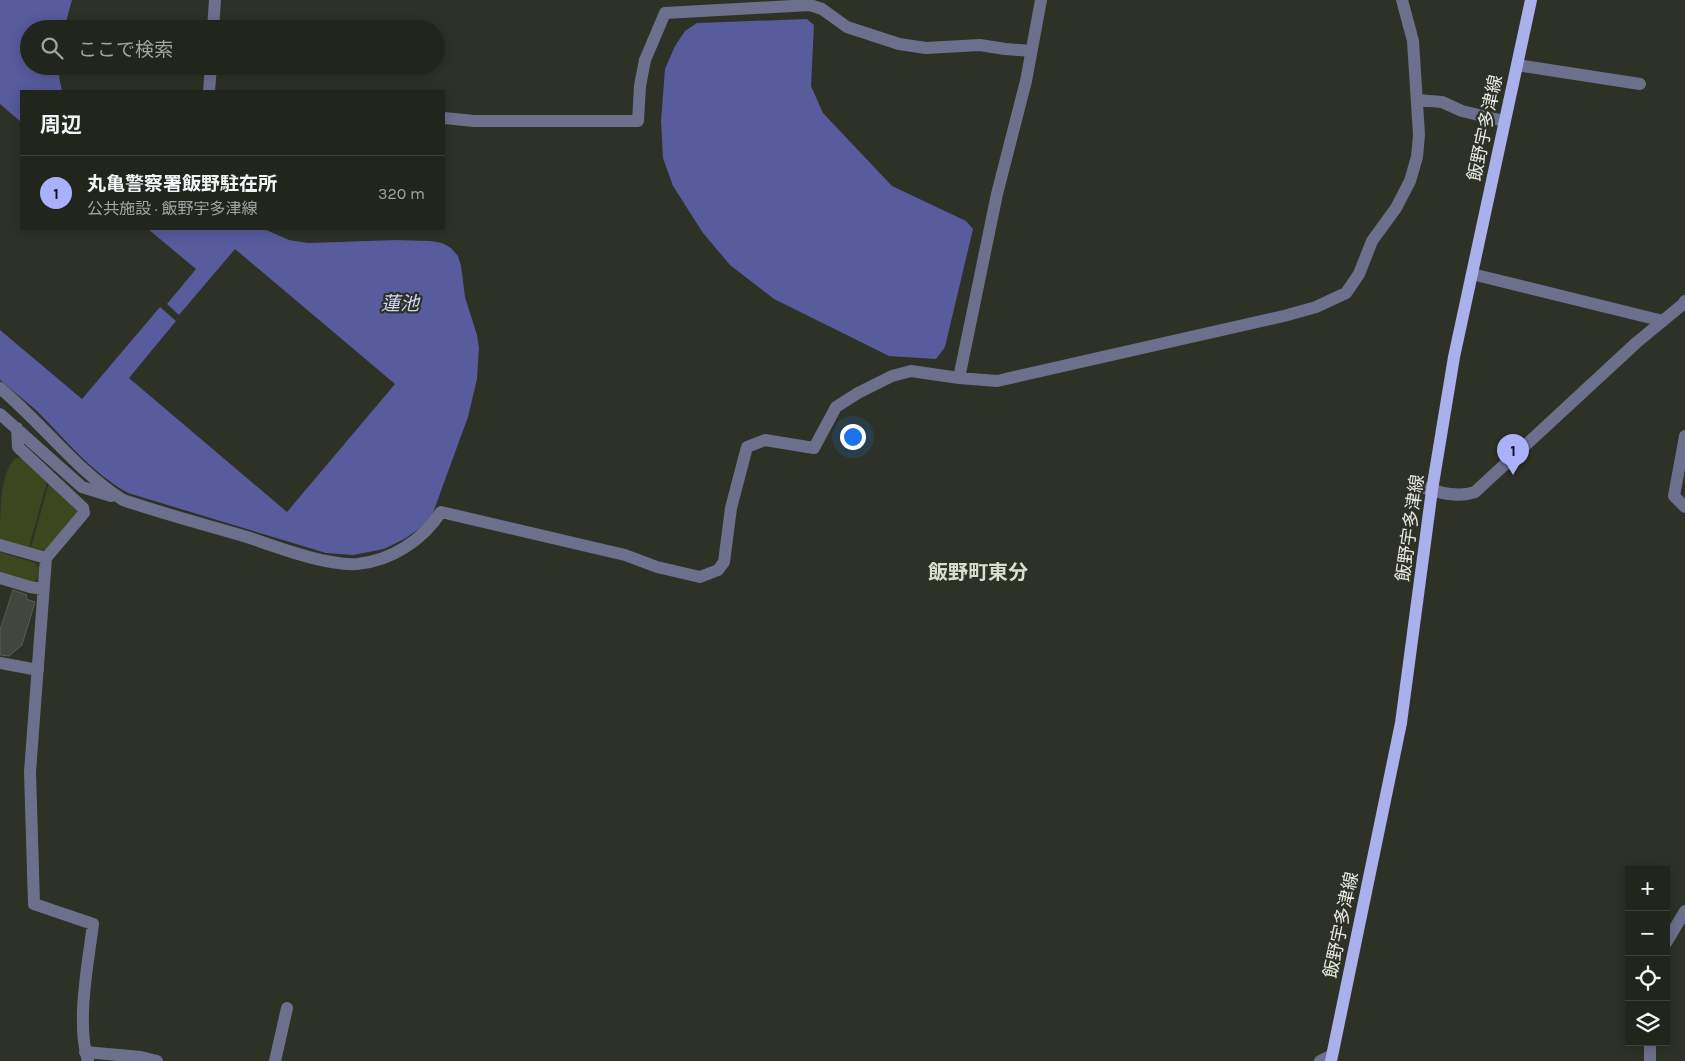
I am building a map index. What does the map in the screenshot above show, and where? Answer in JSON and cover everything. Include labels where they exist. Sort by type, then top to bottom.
[{"type":"main road","name":"飯野宇多津線","points":[[1331,1058],[1401,723],[1427,488],[1531,0]]},
{"type":"street","points":[[214,20],[215,0]]},
{"type":"street","points":[[959,378],[997,194],[1026,81],[1041,0]]},
{"type":"street","points":[[0,414],[82,487],[335,563],[356,564],[374,561],[397,552],[424,534],[441,512],[625,554],[656,567],[700,577],[718,570],[724,562],[730,508],[747,447],[765,440],[814,448],[836,407],[858,393],[892,376],[911,371],[997,381],[1284,316],[1316,307],[1346,293],[1359,274],[1372,241],[1396,208],[1410,181],[1417,158],[1419,135],[1413,41],[1402,0]]},
{"type":"street","points":[[445,118],[638,121],[640,86],[645,60],[665,13],[810,5],[822,9],[847,27],[899,44],[926,48],[980,45],[1031,51]]},
{"type":"street","points":[[1517,65],[1640,84]]},
{"type":"street","points":[[209,90],[210,75]]},
{"type":"street","points":[[1417,100],[1442,102],[1462,111],[1504,121]]},
{"type":"street","points":[[1472,274],[1663,321]]},
{"type":"street","points":[[1427,488],[1465,495],[1476,492],[1636,343],[1684,304]]},
{"type":"street","points":[[0,388],[23,407],[87,474],[123,500]]},
{"type":"street","points":[[17,428],[18,447],[83,508],[84,513],[46,558],[42,589],[30,772],[34,904],[94,924],[83,1005],[86,1057],[141,1057],[157,1061]]},
{"type":"street","points":[[1685,436],[1674,496],[1685,507]]},
{"type":"street","points":[[0,545],[46,558]]},
{"type":"street","points":[[0,578],[42,589]]},
{"type":"street","points":[[0,663],[38,670]]},
{"type":"street","points":[[1670,936],[1685,912]]},
{"type":"street","points":[[275,1061],[286,1008]]},
{"type":"street","points":[[1650,1046],[1650,1061]]},
{"type":"street","points":[[1320,1061],[1331,1058]]},
{"type":"green space","points":[[17,458],[22,458],[47,482],[29,547],[0,539],[4,482],[11,463]]},
{"type":"green space","points":[[49,483],[78,512],[47,551],[31,547]]},
{"type":"green space","points":[[0,552],[35,563],[40,568],[40,575],[36,580],[30,582],[0,573]]},
{"type":"water","points":[[0,0],[72,0],[66,20],[20,20],[20,75],[59,75],[62,90],[20,90],[20,121],[0,104]]},
{"type":"water","points":[[807,19],[814,25],[811,86],[823,113],[892,186],[966,221],[973,229],[945,347],[936,359],[889,356],[774,299],[730,265],[703,233],[673,186],[663,158],[661,121],[665,69],[675,46],[685,31],[697,23]]},
{"type":"water","name":"蓮池","points":[[149,230],[266,230],[289,240],[308,243],[397,240],[431,241],[442,243],[451,248],[458,256],[461,266],[465,297],[477,335],[479,348],[477,379],[468,417],[430,521],[406,538],[384,549],[353,555],[326,553],[128,493],[102,475],[36,410],[0,380],[0,330],[82,399],[160,307],[176,321],[129,378],[287,512],[395,384],[235,249],[179,315],[167,304],[196,269]]},
{"type":"building","points":[[13,590],[27,595],[26,599],[35,602],[22,645],[9,656],[0,655],[0,630]]},
{"type":"place","name":"丸亀警察署飯野駐在所","points":[[1513,475]]},
{"type":"district","name":"飯野町東分","points":[[978,572]]}]
